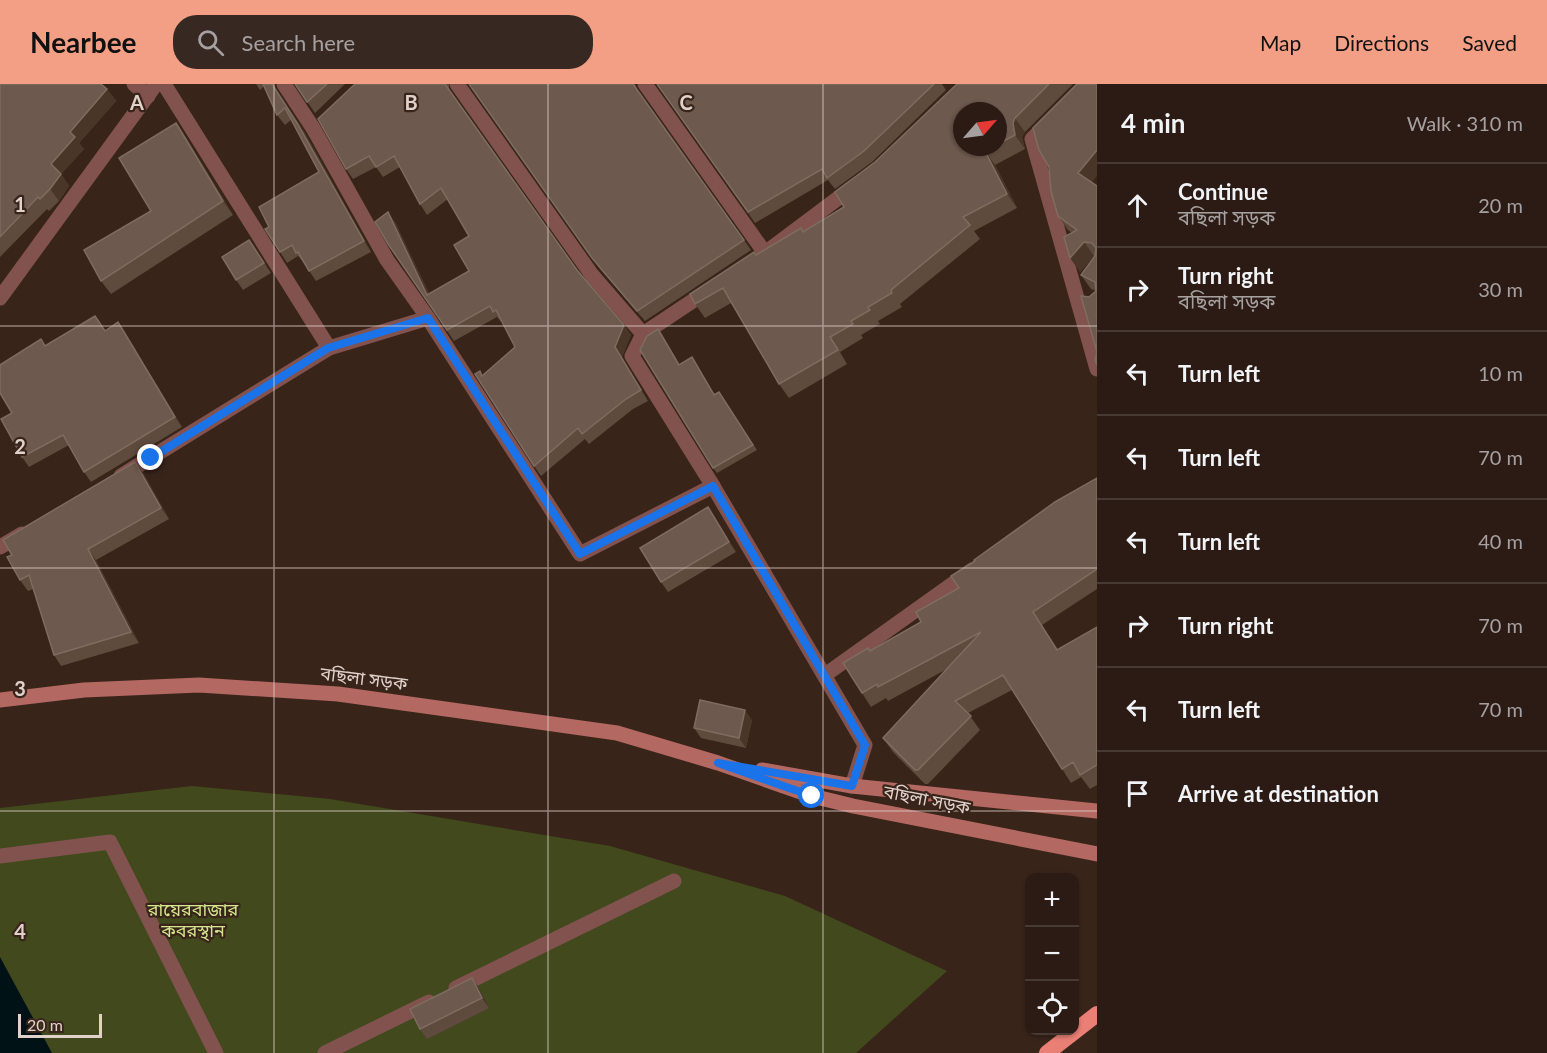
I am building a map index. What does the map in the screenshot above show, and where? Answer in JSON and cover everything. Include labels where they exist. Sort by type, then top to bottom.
[{"type":"highway","points":[[1047,1053],[1097,1014]]},
{"type":"main road","name":"বছিলা সড়ক","points":[[0,700],[84,690],[199,685],[338,694],[617,733],[718,763],[812,796],[1097,854]]},
{"type":"main road","name":"বছিলা সড়ক","points":[[718,763],[852,786],[1097,811]]},
{"type":"street","points":[[0,298],[152,90],[135,84]]},
{"type":"street","points":[[164,84],[328,348]]},
{"type":"street","points":[[284,84],[317,124],[387,260],[428,318],[580,554],[713,486]]},
{"type":"street","points":[[457,84],[592,274],[643,334]]},
{"type":"street","points":[[645,84],[760,256],[868,176]]},
{"type":"street","points":[[1063,108],[1032,139],[1097,369]]},
{"type":"street","points":[[1076,292],[1090,274]]},
{"type":"street","points":[[718,284],[643,334],[632,356],[713,486],[865,745],[852,786]]},
{"type":"street","points":[[1076,292],[1097,302]]},
{"type":"street","points":[[110,482],[328,348],[428,318]]},
{"type":"street","points":[[0,548],[30,530]]},
{"type":"street","points":[[825,675],[981,564]]},
{"type":"street","points":[[0,856],[110,842],[216,1053]]},
{"type":"street","points":[[325,1053],[674,881]]},
{"type":"green space","name":"রায়েরবাজার কবরস্থান","points":[[192,786],[330,799],[610,846],[785,896],[947,971],[856,1053],[0,1053],[0,808]]},
{"type":"shaded area","points":[[0,957],[52,1053],[0,1053]]},
{"type":"building","points":[[0,84],[101,84],[107,89],[70,132],[75,137],[51,164],[61,174],[50,189],[40,199],[38,197],[0,237]]},
{"type":"building","points":[[263,84],[272,84],[297,123],[364,241],[309,271],[292,245],[280,252],[265,229],[269,227],[259,207],[319,172],[285,108],[277,115]]},
{"type":"building","points":[[295,84],[327,84],[307,102]]},
{"type":"building","points":[[355,84],[445,84],[577,270],[624,325],[615,347],[641,390],[582,434],[578,428],[534,466],[475,374],[480,371],[482,376],[515,347],[496,310],[493,312],[490,306],[447,330],[375,222],[388,212],[427,295],[469,271],[454,245],[469,236],[441,188],[420,204],[394,156],[376,167],[369,156],[346,169],[318,119]]},
{"type":"building","points":[[469,84],[633,84],[744,240],[637,311],[592,258]]},
{"type":"building","points":[[657,84],[934,84],[864,151],[827,178],[822,169],[748,212]]},
{"type":"building","points":[[957,84],[1049,84],[1015,118],[1013,123],[1015,135],[1007,139],[1007,102],[953,102],[953,156],[988,156],[1007,194],[963,217],[970,225],[891,290],[892,293],[868,307],[870,310],[851,321],[853,324],[830,337],[838,350],[779,384],[723,288],[695,304],[690,294],[754,252],[756,255],[801,228],[803,232],[844,207],[835,192],[875,162]]},
{"type":"building","points":[[1077,84],[1097,84],[1097,150],[1078,173],[1097,186],[1097,352],[1081,296],[1089,297],[1096,291],[1095,282],[1081,275],[1095,256],[1096,248],[1092,243],[1084,242],[1070,258],[1064,237],[1077,230],[1058,216],[1051,191],[1049,167],[1039,150],[1033,128]]},
{"type":"building","points":[[176,123],[223,201],[101,281],[84,250],[151,211],[119,158]]},
{"type":"building","points":[[249,240],[264,263],[236,280],[222,257]]},
{"type":"building","points":[[95,316],[105,331],[118,322],[175,417],[84,472],[63,435],[22,457],[1,419],[12,413],[0,393],[0,365],[41,339],[45,346]]},
{"type":"building","points":[[658,329],[679,365],[692,357],[714,395],[719,392],[753,445],[713,468],[640,350],[647,336]]},
{"type":"building","points":[[135,462],[161,508],[88,549],[131,632],[54,655],[29,575],[20,580],[7,557],[12,555],[3,540]]},
{"type":"building","points":[[1097,478],[1097,569],[1033,612],[1057,650],[1097,627],[1097,765],[1080,775],[1073,762],[1062,769],[1003,675],[955,701],[971,716],[918,770],[915,770],[883,738],[981,632],[878,687],[877,684],[862,693],[843,663],[868,648],[870,651],[921,622],[916,612],[959,588],[951,576],[1055,502]]},
{"type":"building","points":[[708,507],[729,542],[661,582],[640,548]]},
{"type":"building","points":[[700,700],[745,710],[739,738],[694,728]]},
{"type":"building","points":[[472,978],[482,998],[420,1029],[410,1009]]},
{"type":"route","points":[[151,458],[328,348],[428,318],[580,554],[713,486],[865,745],[852,786],[718,763],[812,796]]}]
